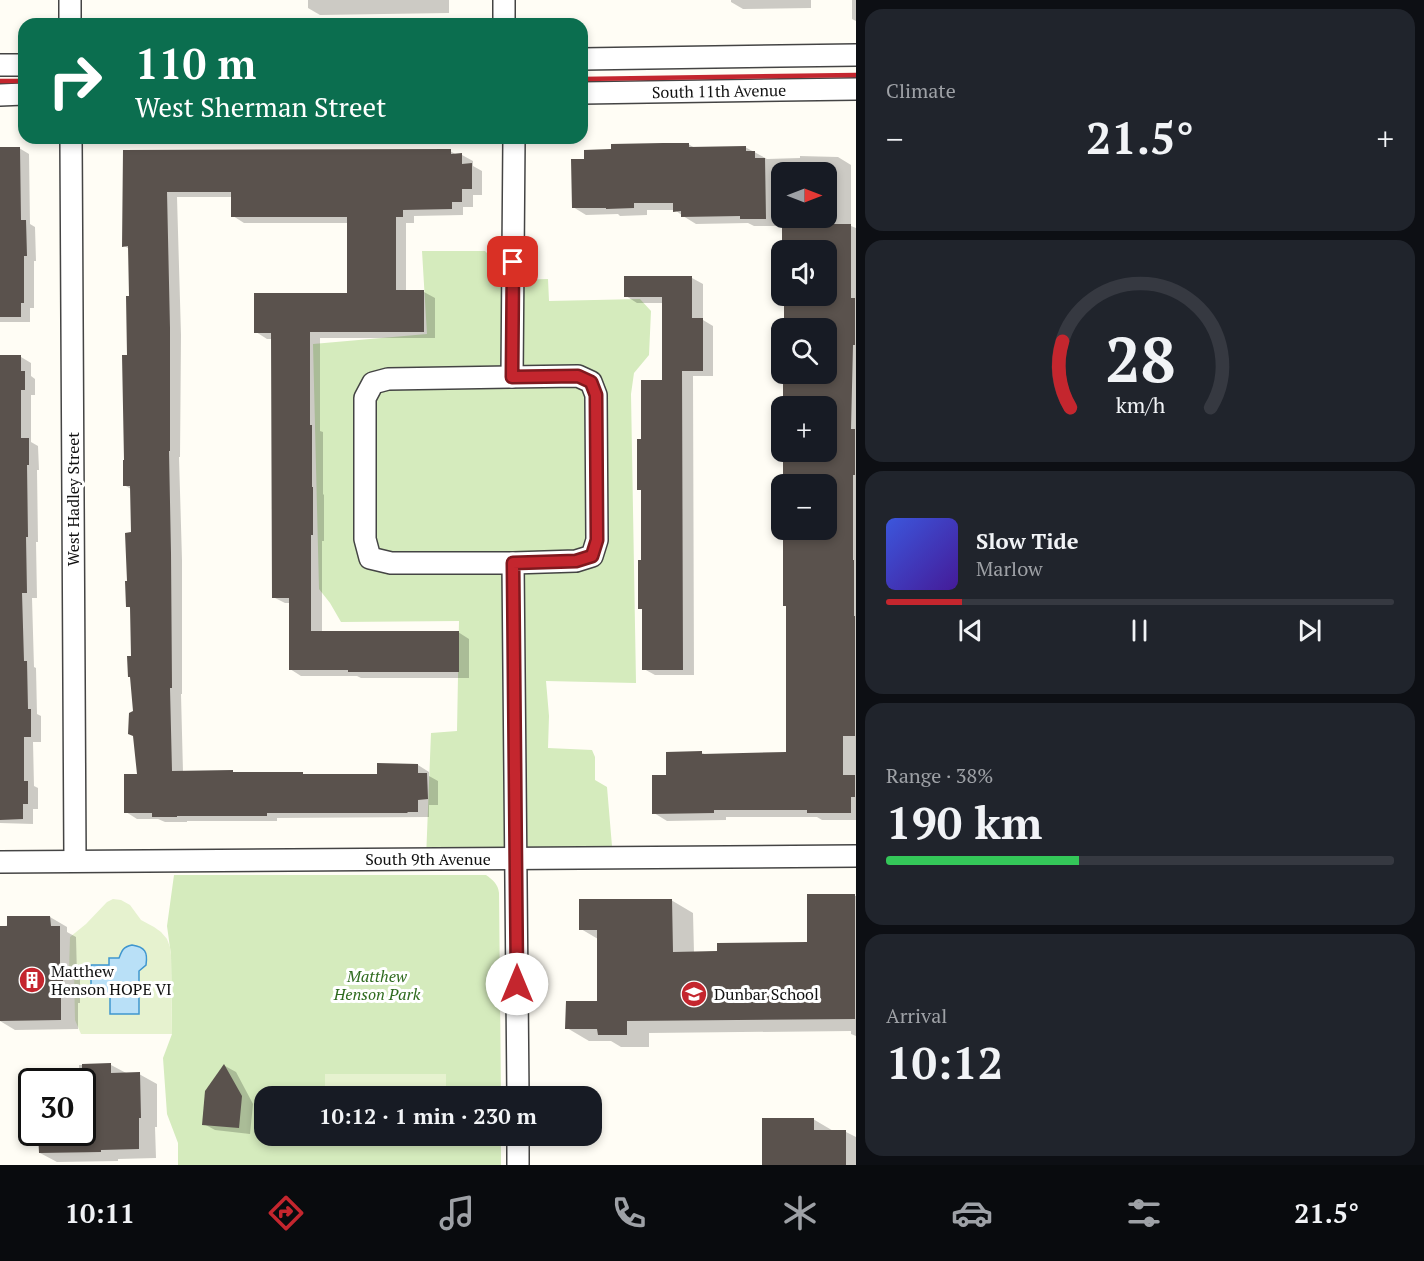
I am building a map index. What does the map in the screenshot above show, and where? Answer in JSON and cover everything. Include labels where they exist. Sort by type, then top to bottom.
[{"type":"street","points":[[70,0],[70,18]]},
{"type":"street","points":[[504,0],[504,18]]},
{"type":"street","name":"South 11th Avenue","points":[[588,59],[855,55]]},
{"type":"street","points":[[0,65],[18,65]]},
{"type":"street","name":"South 11th Avenue","points":[[588,93],[855,89]]},
{"type":"street","points":[[0,95],[18,94]]},
{"type":"street","name":"West Hadley Street","points":[[71,144],[75,860]]},
{"type":"street","points":[[512,377],[514,144]]},
{"type":"street","points":[[578,376],[591,382],[596,395],[597,540],[592,556],[576,561],[513,563],[391,563],[370,558],[365,539],[365,398],[373,383],[388,379],[512,377],[578,376]]},
{"type":"street","points":[[513,563],[518,1086]]},
{"type":"street","name":"South 9th Avenue","points":[[0,862],[855,856]]},
{"type":"street","points":[[518,1146],[518,1165]]},
{"type":"green space","points":[[422,251],[485,251],[512,280],[548,279],[549,301],[640,299],[651,311],[649,355],[634,373],[631,394],[636,683],[546,681],[549,716],[548,748],[592,750],[595,757],[595,780],[607,787],[613,858],[426,859],[431,733],[457,731],[459,621],[341,622],[319,589],[313,344],[427,334]]},
{"type":"green space","name":"Matthew Henson Park","points":[[174,875],[486,875],[496,885],[499,893],[501,1086],[254,1086],[254,1146],[501,1146],[501,1165],[178,1165],[178,1143],[167,1114],[163,1058],[172,1034],[171,955],[167,926]]},
{"type":"green space","points":[[113,899],[130,905],[141,920],[161,932],[167,939],[171,955],[172,1034],[81,1034],[75,1020],[74,970],[69,970],[70,937]]},
{"type":"green space","points":[[325,1074],[446,1074],[446,1086],[325,1086]]},
{"type":"water","points":[[132,945],[143,949],[146,957],[146,965],[139,971],[139,1014],[110,1014],[110,995],[102,995],[101,986],[91,986],[91,965],[109,965],[109,958],[119,958],[123,949]]},
{"type":"building","points":[[689,143],[689,147],[746,146],[746,151],[755,151],[755,158],[765,158],[766,219],[740,219],[740,216],[681,217],[681,211],[673,212],[673,203],[634,203],[634,208],[572,208],[571,159],[584,159],[584,150],[611,149],[611,144]]},
{"type":"building","points":[[0,147],[20,147],[21,220],[26,220],[27,256],[24,256],[24,303],[21,303],[21,317],[0,317]]},
{"type":"building","points":[[451,149],[451,154],[462,153],[462,164],[472,163],[472,189],[462,189],[462,202],[452,202],[452,209],[403,210],[403,217],[396,217],[396,290],[424,290],[424,332],[310,332],[313,487],[311,631],[459,631],[459,672],[289,670],[289,598],[272,598],[271,333],[254,333],[254,293],[347,293],[347,217],[231,217],[231,192],[167,192],[170,328],[172,771],[233,770],[233,772],[303,772],[303,774],[377,774],[377,763],[418,764],[418,773],[427,773],[428,799],[418,800],[418,812],[408,813],[267,813],[267,816],[152,817],[152,813],[124,813],[124,774],[137,774],[133,736],[128,734],[129,713],[133,711],[127,656],[131,656],[130,607],[126,607],[125,581],[127,581],[125,533],[131,532],[130,486],[123,486],[122,355],[127,355],[126,296],[129,296],[128,246],[122,247],[123,150]]},
{"type":"building","points":[[837,224],[851,224],[851,298],[855,298],[851,429],[855,429],[853,560],[855,736],[843,736],[843,775],[855,775],[855,797],[851,797],[851,813],[807,813],[807,810],[714,810],[714,813],[652,814],[652,775],[666,775],[666,752],[702,751],[702,754],[786,752],[786,606],[783,606],[783,540],[837,540],[837,474],[783,474],[783,462],[837,462],[837,396],[783,396],[783,384],[837,384],[837,318],[784,318],[784,306],[837,306],[837,240],[782,240],[782,228],[837,228]]},
{"type":"building","points":[[624,276],[692,276],[692,318],[703,318],[703,371],[682,371],[683,670],[642,670],[642,609],[638,609],[641,490],[637,490],[637,439],[641,439],[641,380],[662,380],[662,297],[624,297]]},
{"type":"building","points":[[0,355],[21,355],[21,371],[25,371],[25,390],[21,390],[21,438],[29,438],[29,465],[27,465],[27,593],[22,593],[24,661],[27,661],[31,737],[24,737],[24,781],[28,781],[28,804],[23,804],[23,819],[0,820]]},
{"type":"building","points":[[807,894],[855,894],[855,1019],[627,1021],[627,1035],[598,1035],[597,1029],[565,1029],[566,1001],[597,1001],[597,930],[579,930],[579,899],[672,899],[673,952],[717,951],[717,943],[807,942]]},
{"type":"building","name":"Matthew Henson HOPE VI","points":[[7,916],[50,916],[51,926],[60,926],[60,966],[63,966],[61,1020],[0,1021],[0,926],[7,926]]},
{"type":"building","points":[[111,1063],[111,1073],[140,1072],[139,1149],[39,1153],[39,1146],[96,1146],[96,1068],[82,1068],[82,1064]]},
{"type":"building","points":[[224,1064],[242,1096],[239,1128],[202,1125],[205,1091]]},
{"type":"building","points":[[762,1118],[814,1118],[814,1130],[846,1130],[846,1165],[762,1165]]},
{"type":"railway","points":[[588,79],[856,75]]},
{"type":"railway","points":[[0,81],[18,81]]},
{"type":"place","name":"Matthew Henson HOPE VI","points":[[32,980]]},
{"type":"place","name":"Dunbar School","points":[[694,994]]},
{"type":"route","points":[[513,262],[512,377],[578,376],[591,382],[596,395],[597,540],[592,556],[576,561],[513,563],[517,984]]}]
